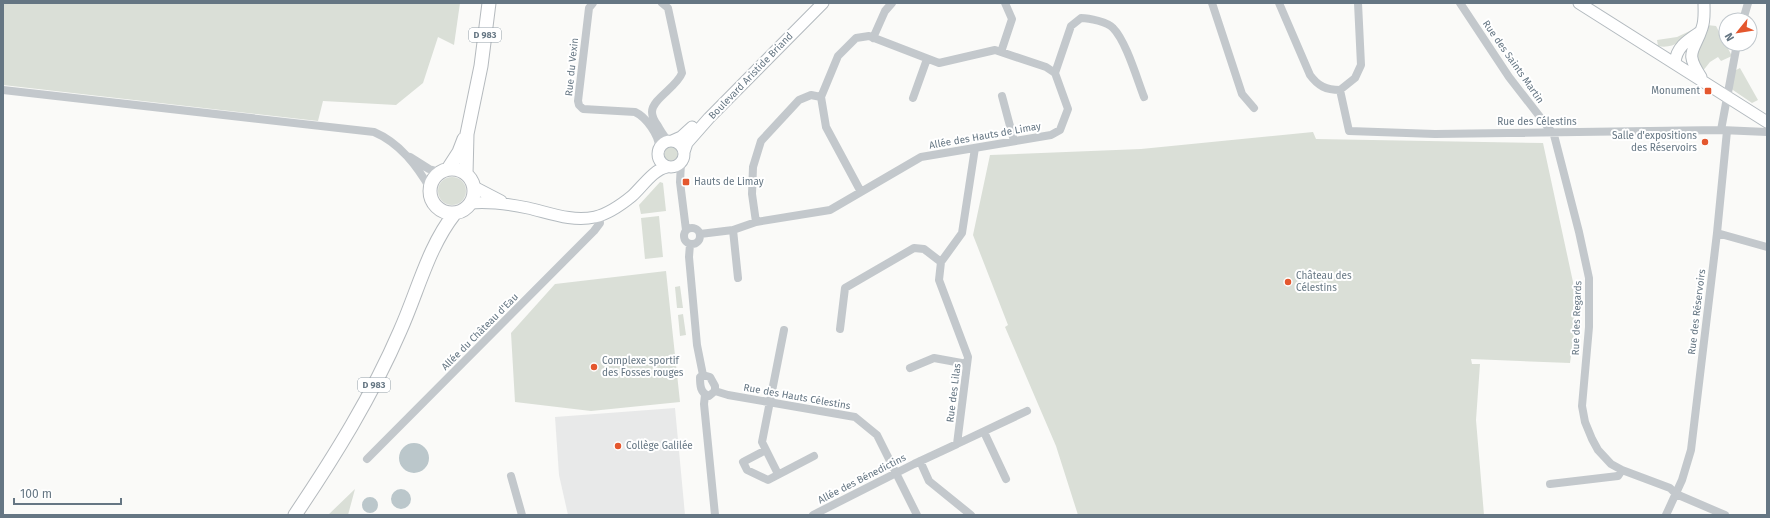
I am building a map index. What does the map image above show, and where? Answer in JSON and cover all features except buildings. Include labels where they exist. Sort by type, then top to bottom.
[{"type":"main road","name":"D 983","points":[[466,174],[467,134],[481,66],[489,3]]},
{"type":"main road","name":"Boulevard Aristide Briand","points":[[618,206],[655,164],[664,143],[684,135],[817,3]]},
{"type":"main road","name":"Boulevard Aristide Briand","points":[[470,203],[505,204],[572,218],[599,216],[618,206],[631,197],[660,169],[676,163],[687,143],[709,118],[824,3]]},
{"type":"main road","points":[[1579,3],[1767,122]]},
{"type":"main road","points":[[1585,3],[1639,40]]},
{"type":"main road","points":[[1675,63],[1701,31],[1704,20],[1704,3]]},
{"type":"main road","points":[[1657,51],[1687,48]]},
{"type":"main road","points":[[1687,48],[1693,65],[1703,81]]},
{"type":"main road","name":"D 983","points":[[444,171],[459,152],[467,134]]},
{"type":"main road","points":[[659,152],[662,164],[676,163],[680,144],[671,141]]},
{"type":"main road","points":[[454,169],[466,174],[474,187],[474,196],[470,203],[462,211],[455,213],[448,213],[438,208],[433,199],[431,190],[433,180],[444,171],[454,169]]},
{"type":"main road","name":"Boulevard Aristide Briand","points":[[474,187],[505,204]]},
{"type":"main road","name":"D 983","points":[[435,245],[438,208]]},
{"type":"main road","name":"D 983","points":[[295,515],[348,430],[375,382],[400,331],[435,245],[455,213]]},
{"type":"street","name":"Rue du Vexin","points":[[593,3],[589,8],[578,101],[579,105],[583,109],[635,112],[642,115],[657,139],[659,152]]},
{"type":"street","points":[[662,3],[668,8],[682,73],[679,80],[657,102],[652,111],[652,116],[666,138],[671,141]]},
{"type":"street","points":[[873,38],[885,10],[892,3]]},
{"type":"street","points":[[1001,52],[1012,19],[1005,3]]},
{"type":"street","points":[[1212,3],[1242,94],[1254,108]]},
{"type":"street","points":[[1279,3],[1310,75],[1316,83],[1324,88],[1340,90],[1356,78],[1361,65],[1358,3]]},
{"type":"street","name":"Rue des Saints Martin","points":[[1460,3],[1509,77],[1551,132]]},
{"type":"street","points":[[861,192],[826,127],[821,97],[838,56],[856,38],[869,36],[939,63],[995,50],[1046,67],[1055,73],[1071,26],[1081,18],[1090,18],[1113,27],[1120,38],[1144,98]]},
{"type":"street","name":"Rue des Réservoirs","points":[[1666,515],[1676,494],[1691,450],[1717,233],[1727,96],[1735,52]]},
{"type":"street","points":[[913,98],[927,59]]},
{"type":"street","name":"Allée des Hauts de Limay","points":[[700,234],[734,230],[756,222],[830,210],[921,157],[1051,135],[1060,130],[1068,109],[1055,73]]},
{"type":"street","points":[[3,90],[374,132],[394,143],[405,154],[431,190]]},
{"type":"street","name":"Rue des Célestins","points":[[1340,90],[1349,131],[1435,134],[1551,132],[1767,132]]},
{"type":"street","points":[[756,222],[752,194],[753,166],[761,141],[799,100],[811,95],[821,97]]},
{"type":"street","points":[[1002,96],[1014,141]]},
{"type":"street","name":"Rue des Regards","points":[[1551,132],[1554,135],[1579,232],[1589,278],[1589,328],[1582,406],[1585,422],[1592,439],[1598,450],[1611,464],[1622,470],[1670,488],[1676,494],[1725,515]]},
{"type":"street","points":[[840,329],[845,288],[914,248],[924,249],[941,262],[962,233],[975,148]]},
{"type":"street","points":[[405,154],[430,168],[444,171]]},
{"type":"street","points":[[676,163],[686,230],[684,239],[690,244]]},
{"type":"street","name":"Allée du Château d'Eau","points":[[367,459],[594,231],[600,222],[599,216]]},
{"type":"street","points":[[686,230],[692,228],[697,230],[700,234],[698,242],[690,244]]},
{"type":"street","points":[[734,230],[738,278]]},
{"type":"street","points":[[1717,233],[1767,247]]},
{"type":"street","points":[[690,244],[688,257],[697,345],[703,375],[700,377],[700,382],[701,389],[705,395],[704,404],[715,515]]},
{"type":"street","name":"Rue des Lilas","points":[[941,262],[938,271],[939,280],[968,357],[957,444]]},
{"type":"street","points":[[778,474],[762,442],[784,330]]},
{"type":"street","points":[[910,368],[934,358],[967,364]]},
{"type":"street","points":[[703,375],[710,377],[715,386],[715,391],[709,396],[705,395]]},
{"type":"street","name":"Rue des Hauts Célestins","points":[[715,391],[728,395],[855,417],[877,435],[917,515]]},
{"type":"street","points":[[971,515],[929,481],[920,461],[1027,411]]},
{"type":"street","points":[[984,432],[1006,479]]},
{"type":"street","points":[[766,450],[743,462],[747,470],[768,480],[814,456]]},
{"type":"street","name":"Allée des Bénedictins","points":[[813,515],[897,474],[920,461]]},
{"type":"street","points":[[1550,484],[1618,476],[1622,470]]},
{"type":"street","points":[[512,476],[522,515]]},
{"type":"shaded area","points":[[3,3],[460,3],[454,45],[438,37],[423,83],[396,105],[323,101],[318,121],[3,85]]},
{"type":"shaded area","points":[[1707,25],[1716,26],[1718,30],[1718,52],[1730,52],[1732,56],[1721,61],[1718,57],[1710,62],[1702,72],[1694,55]]},
{"type":"shaded area","points":[[1692,30],[1693,32],[1677,44],[1663,47],[1658,46],[1657,40],[1677,37]]},
{"type":"shaded area","points":[[1740,68],[1758,100],[1752,103],[1730,88],[1734,71]]},
{"type":"shaded area","name":"Château des Célestins","points":[[1313,132],[1316,139],[1543,143],[1573,282],[1575,326],[1570,363],[1471,359],[1472,364],[1480,364],[1476,420],[1484,515],[1078,515],[1056,446],[1005,327],[1008,325],[973,235],[990,155],[1141,149]]},
{"type":"shaded area","points":[[671,147],[676,149],[678,154],[676,159],[671,161],[666,159],[664,154],[666,149]]},
{"type":"shaded area","points":[[452,177],[462,181],[466,191],[462,201],[452,205],[442,201],[438,191],[442,181]]},
{"type":"shaded area","points":[[660,182],[663,183],[666,211],[641,214],[639,205]]},
{"type":"shaded area","points":[[659,216],[663,257],[645,259],[641,218]]},
{"type":"shaded area","name":"Complexe sportif des Fosses rouges","points":[[666,271],[680,402],[591,411],[515,402],[511,333],[555,284]]},
{"type":"shaded area","points":[[680,286],[683,308],[677,308],[675,287]]},
{"type":"shaded area","points":[[683,314],[686,335],[680,336],[678,315]]},
{"type":"shaded area","name":"Collège Galilée","points":[[675,408],[685,515],[568,515],[559,475],[555,417]]},
{"type":"shaded area","points":[[414,443],[424,448],[429,458],[424,468],[414,473],[404,468],[399,458],[404,448]]},
{"type":"shaded area","points":[[355,489],[348,515],[328,515]]},
{"type":"shaded area","points":[[401,489],[408,492],[411,499],[408,506],[401,509],[394,506],[391,499],[394,492]]},
{"type":"shaded area","points":[[367,497],[373,497],[378,502],[376,511],[373,513],[367,513],[362,508],[362,502]]},
{"type":"place","name":"Monument","points":[[1708,91]]},
{"type":"place","name":"Salle d'expositions des Réservoirs","points":[[1705,142]]},
{"type":"place","name":"Hauts de Limay","points":[[686,182]]},
{"type":"place","name":"Château des Célestins","points":[[1288,282]]},
{"type":"place","name":"Complexe sportif des Fosses rouges","points":[[594,367]]},
{"type":"place","name":"Collège Galilée","points":[[618,446]]}]
